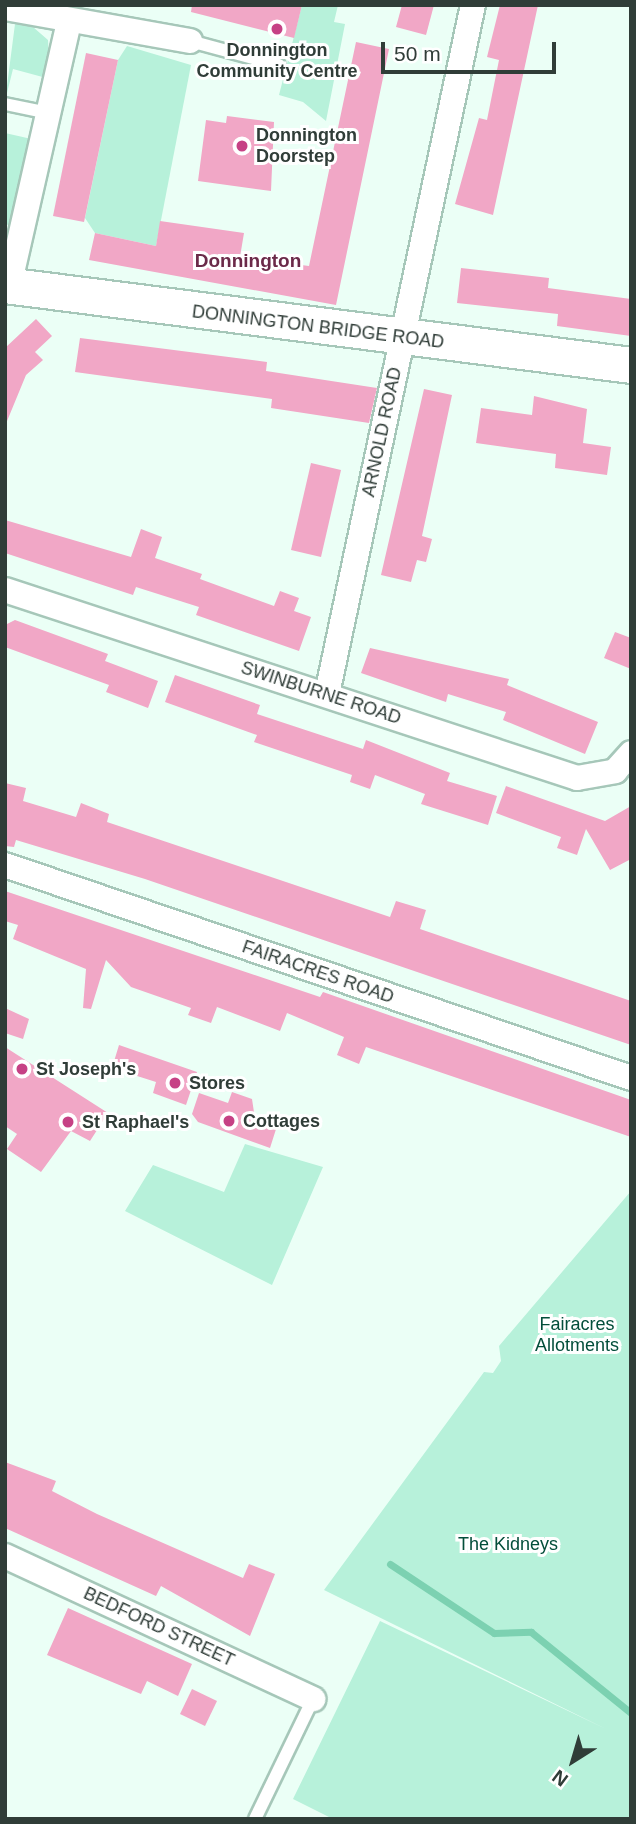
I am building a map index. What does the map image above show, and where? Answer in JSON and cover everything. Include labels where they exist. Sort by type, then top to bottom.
[{"type":"main road","name":"DONNINGTON BRIDGE ROAD","points":[[7,286],[631,365]]},
{"type":"street","name":"ARNOLD ROAD","points":[[327,694],[473,5]]},
{"type":"street","points":[[5,8],[190,41]]},
{"type":"street","points":[[7,286],[69,21]]},
{"type":"street","name":"SWINBURNE ROAD","points":[[5,590],[577,778],[615,771],[631,753]]},
{"type":"street","name":"FAIRACRES ROAD","points":[[5,866],[631,1078]]},
{"type":"street","name":"BEDFORD STREET","points":[[5,1556],[313,1699]]},
{"type":"lane","points":[[190,41],[279,65]]},
{"type":"lane","points":[[5,104],[48,113]]},
{"type":"lane","points":[[255,1819],[313,1699]]},
{"type":"green space","points":[[302,5],[338,5],[334,22],[345,24],[326,121],[303,102],[279,95]]},
{"type":"green space","points":[[15,24],[33,27],[48,40],[50,79],[13,69],[5,101]]},
{"type":"green space","points":[[127,46],[191,65],[156,246],[95,233],[85,218],[118,60]]},
{"type":"green space","points":[[5,133],[36,140],[12,226],[5,224]]},
{"type":"green space","points":[[245,1144],[323,1167],[272,1285],[125,1211],[153,1165],[224,1192]]},
{"type":"green space","points":[[631,1191],[631,1819],[333,1819],[293,1799],[380,1621],[606,1729],[324,1590],[484,1372],[493,1373],[501,1361],[499,1346]]},
{"type":"building","name":"Donnington Community Centre","points":[[192,5],[302,5],[294,38],[191,12]]},
{"type":"building","points":[[402,5],[434,5],[426,35],[396,27]]},
{"type":"building","points":[[500,5],[538,5],[493,215],[455,204],[479,118],[487,120],[499,60],[487,57]]},
{"type":"building","points":[[356,42],[389,49],[336,305],[89,260],[95,233],[156,246],[160,221],[244,233],[240,257],[309,266]]},
{"type":"building","points":[[86,53],[118,60],[84,222],[53,216]]},
{"type":"building","points":[[227,116],[274,122],[271,191],[198,181],[206,120],[226,123]]},
{"type":"building","points":[[461,268],[549,278],[548,288],[631,299],[631,336],[557,326],[558,314],[457,303]]},
{"type":"building","points":[[36,319],[52,336],[35,352],[43,360],[26,375],[5,426],[5,348]]},
{"type":"building","points":[[80,338],[267,362],[266,371],[377,388],[369,423],[271,408],[272,399],[75,372]]},
{"type":"building","points":[[424,389],[452,395],[422,536],[432,539],[426,562],[417,560],[411,582],[381,575]]},
{"type":"building","points":[[534,396],[587,409],[583,443],[611,447],[607,475],[555,468],[556,454],[476,443],[481,408],[532,415]]},
{"type":"building","points":[[311,463],[341,470],[321,557],[291,550]]},
{"type":"building","points":[[5,520],[131,557],[141,529],[162,537],[155,558],[202,574],[200,579],[274,606],[280,591],[299,598],[294,611],[311,617],[299,651],[196,615],[199,607],[136,587],[133,595],[5,553]]},
{"type":"building","points":[[15,620],[108,654],[105,661],[158,681],[148,708],[106,692],[109,685],[5,647],[5,625]]},
{"type":"building","points":[[615,632],[631,638],[631,669],[604,658]]},
{"type":"building","points":[[370,648],[509,679],[507,685],[598,722],[585,754],[503,720],[506,712],[448,694],[446,702],[361,673]]},
{"type":"building","points":[[175,675],[260,705],[257,714],[363,749],[366,740],[450,773],[447,781],[497,796],[488,825],[421,804],[425,794],[375,775],[370,789],[350,782],[352,775],[254,742],[257,735],[165,702]]},
{"type":"building","points":[[5,783],[26,788],[23,801],[76,817],[81,803],[109,814],[107,822],[390,917],[396,901],[426,910],[420,929],[631,1001],[631,1045],[145,879],[16,840],[14,847],[5,846]]},
{"type":"building","points":[[506,786],[605,821],[631,806],[631,859],[610,870],[586,829],[577,855],[557,848],[561,837],[496,813]]},
{"type":"building","points":[[5,891],[320,997],[323,992],[631,1100],[631,1137],[366,1047],[359,1064],[337,1055],[344,1037],[287,1013],[280,1031],[217,1007],[211,1023],[188,1015],[191,1008],[131,987],[106,960],[91,1009],[83,1008],[86,969],[13,939],[18,925],[5,921]]},
{"type":"building","points":[[5,1008],[29,1019],[23,1039],[5,1033]]},
{"type":"building","points":[[119,1045],[197,1072],[186,1105],[153,1093],[156,1082],[112,1068]]},
{"type":"building","points":[[5,1047],[108,1113],[90,1141],[71,1131],[41,1172],[7,1149],[17,1134],[5,1126]]},
{"type":"building","name":"Cottages","points":[[232,1092],[252,1099],[255,1119],[277,1126],[270,1148],[198,1122],[192,1114],[199,1093],[228,1103]]},
{"type":"building","points":[[5,1462],[56,1481],[52,1491],[97,1514],[243,1578],[249,1564],[275,1574],[250,1636],[161,1586],[156,1596],[5,1528]]},
{"type":"building","points":[[68,1608],[192,1664],[178,1696],[147,1681],[141,1694],[47,1655]]},
{"type":"building","points":[[192,1689],[217,1701],[205,1726],[180,1714]]},
{"type":"waterway","points":[[390,1564],[494,1633],[531,1632],[631,1713]]},
{"type":"place","name":"Donnington Community Centre","points":[[277,29]]},
{"type":"place","name":"Donnington Doorstep","points":[[242,146]]},
{"type":"place","name":"St Joseph's","points":[[22,1069]]},
{"type":"place","name":"Stores","points":[[175,1083]]},
{"type":"place","name":"Cottages","points":[[229,1121]]},
{"type":"place","name":"St Raphael's","points":[[68,1122]]},
{"type":"district","name":"Donnington","points":[[248,261]]},
{"type":"park label","name":"Fairacres Allotments","points":[[577,1335]]},
{"type":"park label","name":"The Kidneys","points":[[508,1544]]}]
